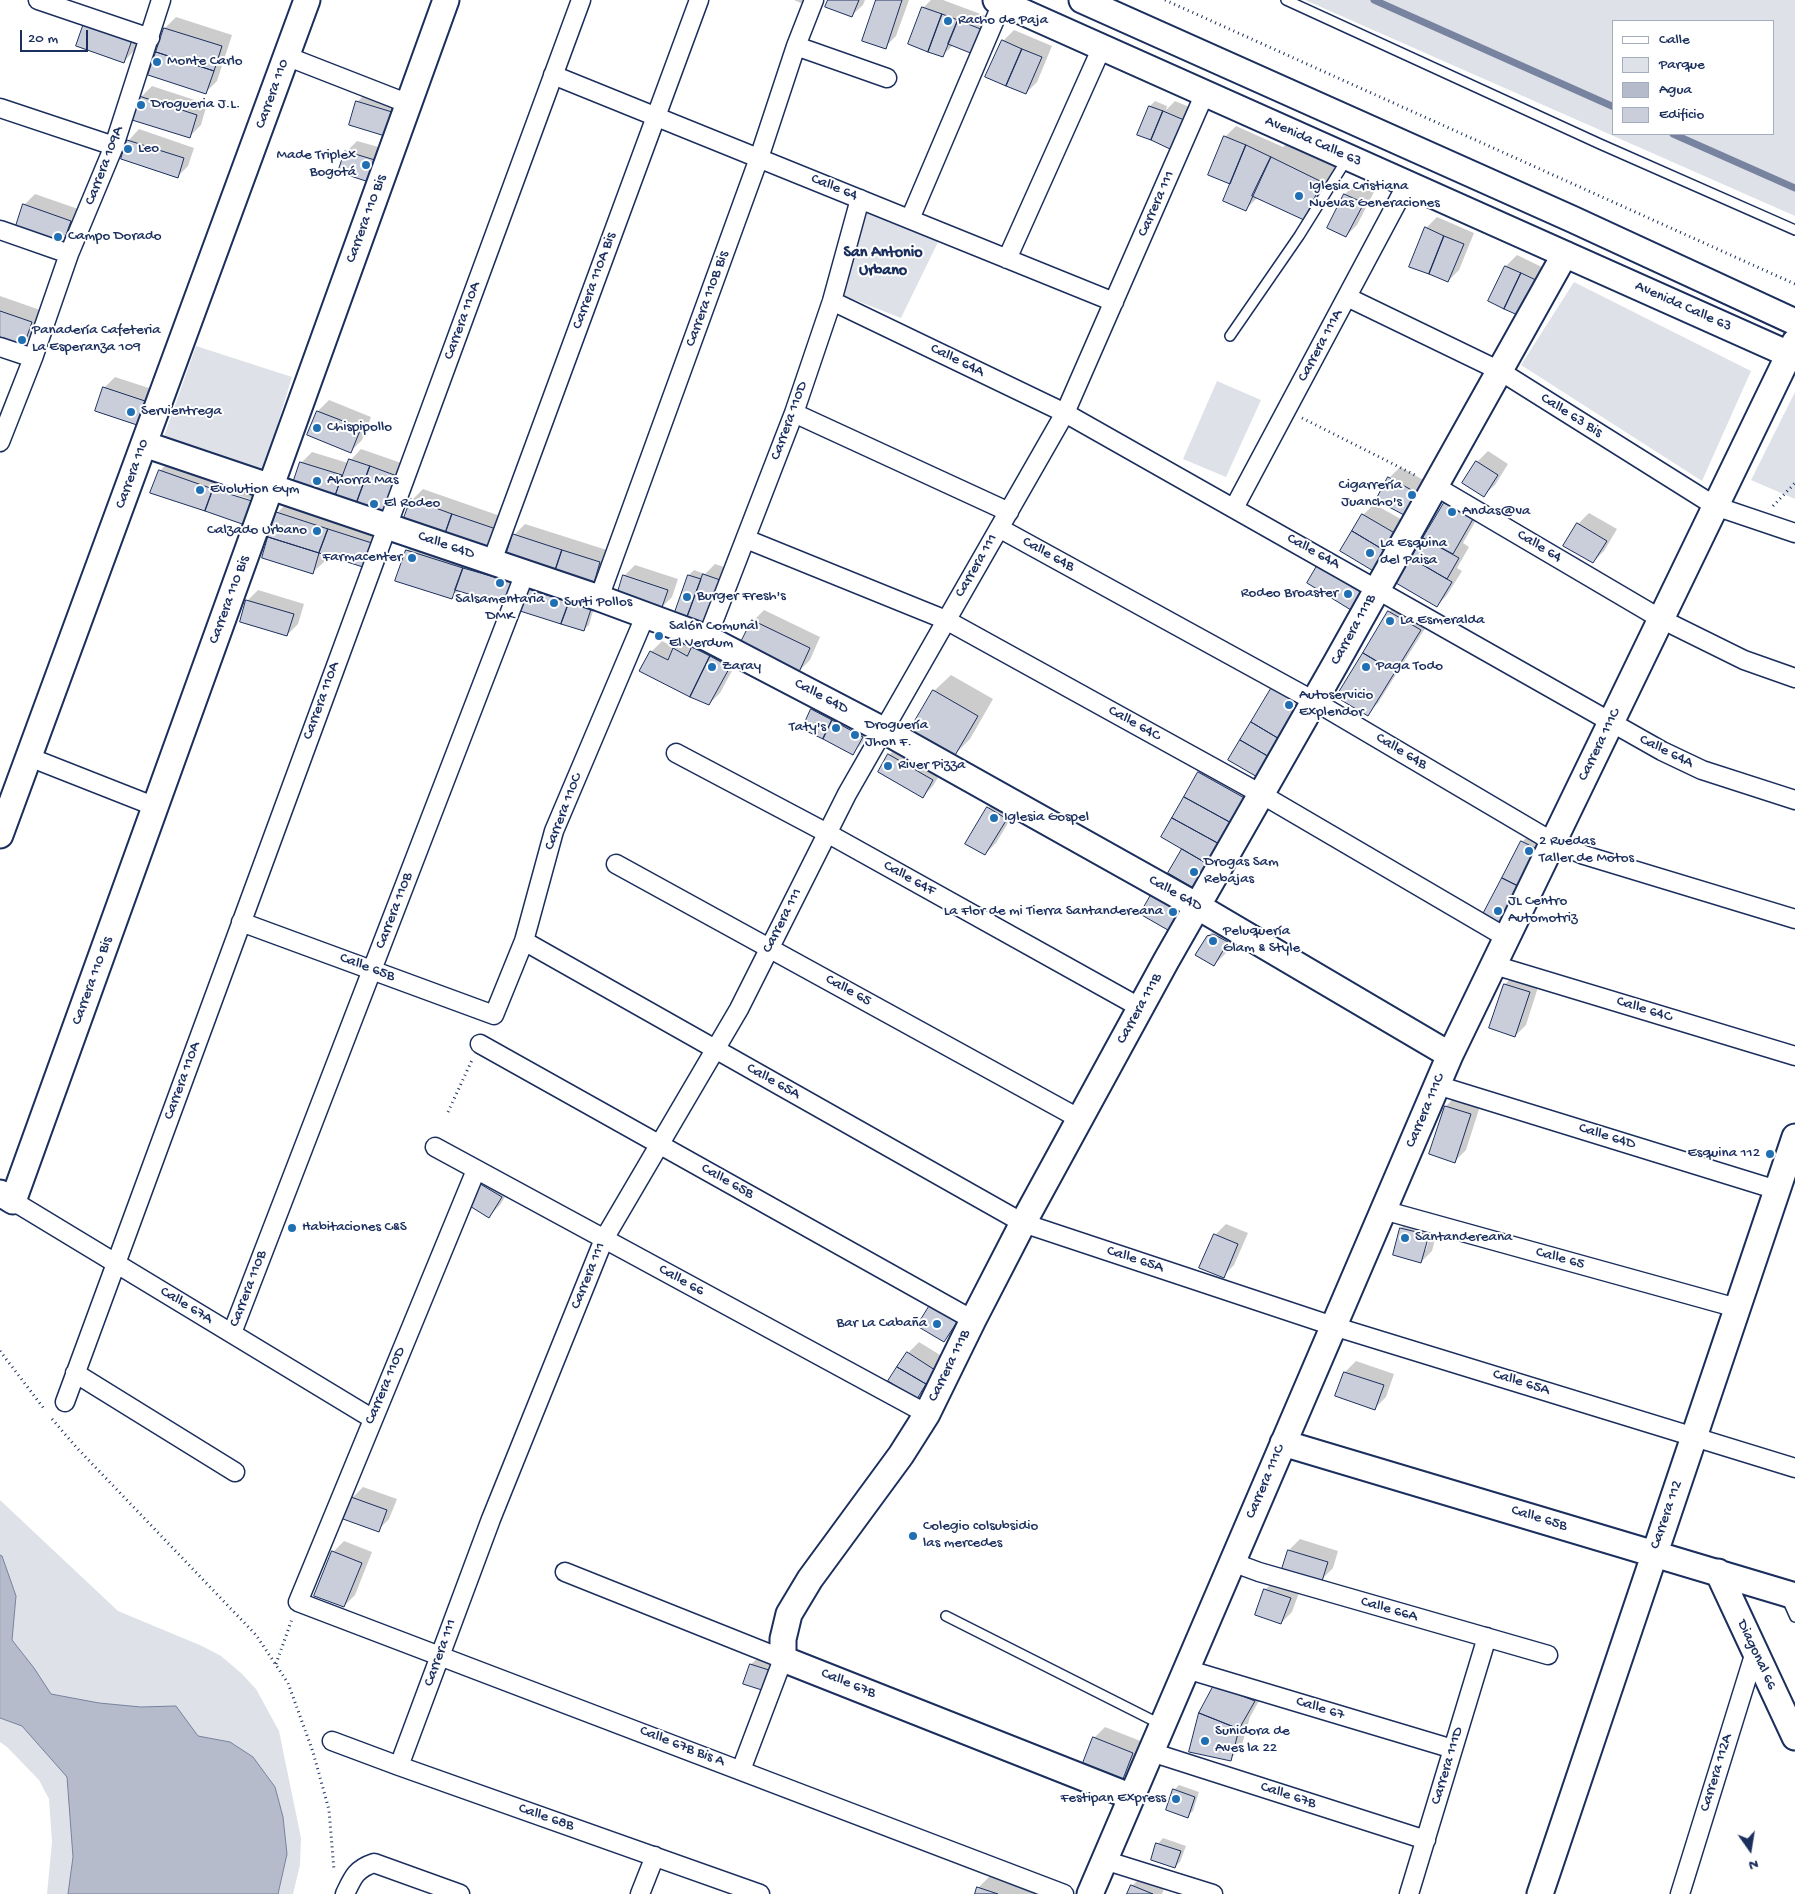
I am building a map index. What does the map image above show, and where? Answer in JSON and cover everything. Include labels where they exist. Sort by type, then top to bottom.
[{"type":"street","points":[[38,0],[150,38]]},
{"type":"street","name":"Carrera 109A","points":[[0,442],[33,358],[69,254],[114,146],[161,0]]},
{"type":"street","name":"Carrera 110","points":[[0,836],[307,0]]},
{"type":"street","name":"Carrera 110 Bis","points":[[7,1197],[156,807],[446,0]]},
{"type":"street","name":"Carrera 110A","points":[[65,1402],[581,0]]},
{"type":"street","name":"Carrera 110A Bis","points":[[492,561],[699,0]]},
{"type":"street","name":"Carrera 110B Bis","points":[[599,598],[760,158],[796,46],[814,0]]},
{"type":"street","points":[[1082,0],[1572,219],[1795,322]]},
{"type":"street","points":[[910,220],[999,1]]},
{"type":"street","name":"Avenida Calle 63","points":[[999,1],[1565,254],[1793,351]]},
{"type":"street","points":[[796,46],[887,78]]},
{"type":"street","points":[[1007,259],[1102,47]]},
{"type":"street","points":[[286,56],[409,104]]},
{"type":"street","name":"Calle 64","points":[[553,75],[1114,302]]},
{"type":"street","name":"Carrera 111","points":[[399,1766],[492,1519],[604,1239],[739,1009],[847,794],[1065,413],[1205,93]]},
{"type":"street","points":[[0,108],[114,146]]},
{"type":"street","name":"Carrera 111A","points":[[1234,508],[1407,184]]},
{"type":"street","name":"Carrera 110D","points":[[707,638],[794,413],[832,300],[860,199]]},
{"type":"street","points":[[0,230],[69,254]]},
{"type":"street","name":"Carrera 111B","points":[[741,1770],[783,1658],[783,1639],[789,1614],[810,1578],[901,1455],[927,1414],[972,1320],[1197,906],[1378,589],[1565,254]]},
{"type":"street","name":"Calle 63 Bis","points":[[1347,297],[1500,371],[1715,506],[1795,533]]},
{"type":"street","name":"Calle 64A","points":[[832,300],[1065,413],[1662,751],[1702,770],[1795,800]]},
{"type":"street","points":[[0,346],[33,358]]},
{"type":"street","name":"Carrera 111C","points":[[1090,1894],[1450,1055],[1715,506],[1793,351]]},
{"type":"street","points":[[794,413],[1009,512]]},
{"type":"street","name":"Calle 64D","points":[[144,444],[646,614],[707,638],[883,730],[1197,906],[1450,1055]]},
{"type":"street","name":"Calle 64","points":[[1435,486],[1661,619],[1744,660],[1795,678]]},
{"type":"street","name":"Calle 64B","points":[[999,528],[1314,701],[1553,842],[1584,855],[1795,919]]},
{"type":"street","name":"Calle 64C","points":[[746,539],[946,620],[1262,794],[1507,938]]},
{"type":"street","name":"Carrera 110B","points":[[232,1333],[525,573]]},
{"type":"street","name":"Carrera 110C","points":[[494,1015],[524,941],[554,831],[646,614]]},
{"type":"street","name":"Calle 64F","points":[[676,753],[827,833],[1141,1008]]},
{"type":"street","points":[[29,757],[156,807]]},
{"type":"street","name":"Calle 65","points":[[616,864],[1080,1119]]},
{"type":"street","name":"Calle 65B","points":[[241,922],[494,1015]]},
{"type":"street","name":"Calle 65A","points":[[524,941],[1024,1223],[1333,1326],[1795,1468]]},
{"type":"street","name":"Calle 64C","points":[[1494,965],[1795,1056]]},
{"type":"street","name":"Calle 65B","points":[[480,1044],[972,1320]]},
{"type":"street","name":"Calle 64D","points":[[1437,1085],[1777,1190]]},
{"type":"street","name":"Carrera 112","points":[[1540,1894],[1795,1137]]},
{"type":"street","name":"Calle 66","points":[[435,1147],[927,1414]]},
{"type":"street","name":"Carrera 110D","points":[[298,1602],[476,1170]]},
{"type":"street","name":"Calle 67A","points":[[7,1197],[372,1419]]},
{"type":"street","name":"Calle 65","points":[[1383,1210],[1738,1308]]},
{"type":"street","points":[[76,1372],[235,1472]]},
{"type":"street","name":"Calle 65B","points":[[1283,1443],[1789,1594]]},
{"type":"street","name":"Calle 66A","points":[[1232,1562],[1259,1572],[1548,1655]]},
{"type":"street","name":"Calle 67B","points":[[565,1572],[1132,1797]]},
{"type":"street","name":"Diagonal 66","points":[[1718,1572],[1795,1737]]},
{"type":"street","name":"Calle 67B Bis A","points":[[298,1602],[1064,1894]]},
{"type":"street","name":"Carrera 111D","points":[[1409,1894],[1487,1637]]},
{"type":"street","name":"Carrera 112A","points":[[1680,1894],[1755,1652]]},
{"type":"street","name":"Calle 67","points":[[1186,1669],[1453,1748]]},
{"type":"street","name":"Calle 68B","points":[[332,1741],[760,1894]]},
{"type":"street","name":"Calle 67B","points":[[1150,1752],[1426,1840]]},
{"type":"street","points":[[640,1894],[655,1856]]},
{"type":"street","points":[[1104,1860],[1213,1894]]},
{"type":"street","points":[[345,1894],[352,1879],[362,1868],[374,1863],[460,1894]]},
{"type":"lane","points":[[1286,0],[1600,144],[1795,230]]},
{"type":"lane","points":[[1230,336],[1299,236],[1348,157]]},
{"type":"lane","points":[[1789,1594],[1795,1618]]},
{"type":"lane","points":[[946,1616],[1162,1725]]},
{"type":"path","points":[[1164,0],[1795,284]]},
{"type":"path","points":[[1286,410],[1435,486]]},
{"type":"path","points":[[1759,521],[1795,483]]},
{"type":"path","points":[[0,1351],[77,1448],[256,1634],[288,1682],[313,1752],[329,1810],[334,1876]]},
{"type":"path","points":[[276,1664],[298,1602]]},
{"type":"green space","points":[[1305,0],[1795,0],[1795,216]]},
{"type":"green space","points":[[868,210],[939,240],[901,318],[840,294]]},
{"type":"green space","points":[[1574,282],[1751,371],[1702,481],[1521,365]]},
{"type":"green space","points":[[196,346],[292,377],[261,478],[161,445]]},
{"type":"green space","points":[[1217,381],[1261,400],[1226,477],[1183,459]]},
{"type":"green space","points":[[1795,392],[1795,499],[1751,480]]},
{"type":"green space","points":[[0,1500],[118,1611],[202,1646],[221,1656],[256,1689],[279,1731],[301,1838],[300,1865],[293,1894],[47,1894],[52,1842],[49,1799],[39,1780],[0,1742]]},
{"type":"water","points":[[0,1555],[16,1596],[12,1640],[51,1694],[99,1703],[141,1707],[176,1706],[198,1736],[230,1742],[253,1757],[275,1787],[283,1817],[287,1854],[278,1894],[68,1894],[73,1857],[67,1777],[22,1726],[0,1718]]},
{"type":"building","points":[[828,0],[859,0],[852,17],[825,7]]},
{"type":"building","points":[[876,0],[902,0],[886,49],[862,41]]},
{"type":"building","points":[[922,7],[942,14],[928,52],[908,44]]},
{"type":"building","points":[[942,14],[958,20],[943,57],[928,52]]},
{"type":"building","points":[[958,20],[983,30],[973,54],[948,44]]},
{"type":"building","points":[[84,23],[132,40],[124,63],[76,46]]},
{"type":"building","points":[[164,28],[222,46],[214,71],[156,52]]},
{"type":"building","points":[[1002,40],[1022,49],[1006,86],[985,77]]},
{"type":"building","points":[[1022,49],[1042,57],[1026,94],[1006,86]]},
{"type":"building","points":[[156,52],[214,71],[206,94],[148,75]]},
{"type":"building","points":[[139,96],[197,115],[190,138],[132,120]]},
{"type":"building","points":[[356,101],[392,112],[385,136],[349,125]]},
{"type":"building","points":[[1149,106],[1163,111],[1151,140],[1137,135]]},
{"type":"building","points":[[1163,111],[1184,120],[1170,149],[1151,140]]},
{"type":"building","points":[[1224,136],[1246,145],[1230,184],[1208,175]]},
{"type":"building","points":[[127,140],[184,158],[178,178],[121,159]]},
{"type":"building","points":[[1246,145],[1271,157],[1246,211],[1223,201]]},
{"type":"building","points":[[345,151],[375,160],[369,182],[338,172]]},
{"type":"building","points":[[1271,157],[1322,182],[1304,220],[1252,196]]},
{"type":"building","points":[[1344,194],[1364,203],[1346,237],[1327,228]]},
{"type":"building","points":[[23,204],[71,221],[62,246],[15,229]]},
{"type":"building","points":[[1425,227],[1444,236],[1429,274],[1409,267]]},
{"type":"building","points":[[1444,236],[1464,244],[1448,282],[1429,274]]},
{"type":"building","points":[[1505,266],[1521,273],[1504,309],[1488,301]]},
{"type":"building","points":[[1521,273],[1538,281],[1520,316],[1504,309]]},
{"type":"building","points":[[0,311],[32,322],[24,345],[0,337]]},
{"type":"building","points":[[103,387],[145,401],[137,425],[95,411]]},
{"type":"building","points":[[317,411],[361,428],[351,453],[307,435]]},
{"type":"building","points":[[349,459],[370,466],[355,507],[334,499]]},
{"type":"building","points":[[1476,461],[1498,475],[1484,497],[1462,483]]},
{"type":"building","name":"Ahorra Mas","points":[[300,462],[342,475],[334,499],[292,486]]},
{"type":"building","points":[[370,466],[397,476],[381,517],[355,507]]},
{"type":"building","points":[[159,470],[213,489],[205,511],[150,493]]},
{"type":"building","points":[[1388,477],[1417,493],[1404,515],[1376,500]]},
{"type":"building","points":[[213,489],[252,501],[245,525],[205,511]]},
{"type":"building","points":[[411,499],[452,514],[444,537],[402,523]]},
{"type":"building","points":[[1444,503],[1473,519],[1453,554],[1423,538]]},
{"type":"building","points":[[276,512],[328,529],[319,553],[268,537]]},
{"type":"building","points":[[452,514],[496,529],[488,553],[444,537]]},
{"type":"building","points":[[1362,514],[1398,535],[1387,552],[1352,531]]},
{"type":"building","points":[[1577,523],[1607,541],[1593,563],[1563,546]]},
{"type":"building","points":[[328,529],[375,544],[366,568],[319,553]]},
{"type":"building","points":[[1352,531],[1387,552],[1375,572],[1340,551]]},
{"type":"building","points":[[513,534],[562,550],[554,574],[505,558]]},
{"type":"building","points":[[268,537],[319,553],[313,574],[262,558]]},
{"type":"building","points":[[1423,538],[1459,558],[1447,579],[1411,558]]},
{"type":"building","points":[[406,550],[463,568],[452,599],[395,581]]},
{"type":"building","points":[[562,550],[600,562],[593,586],[554,574]]},
{"type":"building","points":[[1411,558],[1452,582],[1437,607],[1396,583]]},
{"type":"building","points":[[1317,566],[1362,593],[1351,610],[1307,583]]},
{"type":"building","points":[[463,568],[512,582],[505,605],[455,590]]},
{"type":"building","points":[[703,574],[723,581],[706,627],[686,620]]},
{"type":"building","points":[[623,575],[668,590],[661,610],[617,595]]},
{"type":"building","name":"Burger Fresh's","points":[[688,575],[701,579],[686,620],[674,615]]},
{"type":"building","points":[[528,589],[569,602],[561,624],[520,611]]},
{"type":"building","points":[[246,600],[294,614],[287,636],[240,622]]},
{"type":"building","points":[[569,602],[591,609],[584,631],[561,624]]},
{"type":"building","points":[[1388,611],[1421,630],[1395,672],[1363,653]]},
{"type":"building","points":[[752,620],[810,648],[799,672],[740,644]]},
{"type":"building","points":[[692,647],[710,656],[690,697],[639,671],[650,651],[668,660],[673,648],[687,656]]},
{"type":"building","points":[[1363,653],[1395,672],[1368,716],[1336,697]]},
{"type":"building","points":[[710,656],[730,667],[709,705],[690,697]]},
{"type":"building","points":[[1272,687],[1302,704],[1281,740],[1251,722]]},
{"type":"building","points":[[933,690],[978,716],[954,757],[909,731]]},
{"type":"building","points":[[811,709],[832,720],[823,739],[802,729]]},
{"type":"building","points":[[832,720],[863,737],[853,755],[823,739]]},
{"type":"building","points":[[1251,722],[1281,740],[1271,758],[1240,740]]},
{"type":"building","points":[[1240,740],[1271,758],[1259,778],[1228,760]]},
{"type":"building","points":[[888,754],[933,780],[923,798],[878,772]]},
{"type":"building","points":[[1198,772],[1248,800],[1235,825],[1184,797]]},
{"type":"building","points":[[1184,797],[1235,825],[1223,846],[1172,818]]},
{"type":"building","points":[[987,807],[1007,819],[985,855],[965,844]]},
{"type":"building","points":[[1172,818],[1223,846],[1211,866],[1161,837]]},
{"type":"building","points":[[1521,841],[1539,850],[1520,887],[1502,878]]},
{"type":"building","points":[[1182,849],[1211,866],[1197,890],[1168,873]]},
{"type":"building","points":[[1502,878],[1520,887],[1501,925],[1482,916]]},
{"type":"building","points":[[1151,895],[1184,914],[1173,933],[1140,914]]},
{"type":"building","points":[[1215,935],[1228,942],[1214,966],[1195,955],[1207,936]]},
{"type":"building","points":[[1504,984],[1530,992],[1515,1037],[1489,1028]]},
{"type":"building","points":[[1445,1106],[1471,1114],[1455,1163],[1429,1154]]},
{"type":"building","points":[[477,1182],[502,1197],[489,1218],[465,1203]]},
{"type":"building","points":[[1400,1228],[1429,1235],[1421,1263],[1393,1255]]},
{"type":"building","points":[[1214,1234],[1238,1244],[1224,1278],[1199,1268]]},
{"type":"building","name":"Bar La Cabaña","points":[[930,1305],[957,1322],[944,1342],[917,1326]]},
{"type":"building","points":[[907,1352],[935,1370],[926,1384],[897,1367]]},
{"type":"building","points":[[897,1367],[926,1384],[917,1399],[888,1381]]},
{"type":"building","points":[[1344,1372],[1384,1385],[1375,1410],[1335,1396]]},
{"type":"building","points":[[351,1497],[387,1510],[379,1532],[343,1519]]},
{"type":"building","points":[[1288,1550],[1328,1562],[1322,1581],[1282,1569]]},
{"type":"building","points":[[332,1551],[362,1563],[344,1607],[314,1596]]},
{"type":"building","points":[[1264,1589],[1291,1598],[1281,1624],[1255,1615]]},
{"type":"building","points":[[750,1664],[772,1671],[765,1691],[743,1684]]},
{"type":"building","points":[[1214,1685],[1255,1701],[1239,1729],[1199,1713]]},
{"type":"building","points":[[1199,1713],[1239,1729],[1231,1761],[1189,1752]]},
{"type":"building","points":[[1093,1737],[1133,1753],[1123,1779],[1083,1763]]},
{"type":"building","points":[[1173,1789],[1195,1797],[1188,1818],[1166,1810]]},
{"type":"building","points":[[1156,1843],[1181,1851],[1175,1868],[1151,1860]]},
{"type":"building","points":[[1131,1885],[1153,1894],[1127,1894]]},
{"type":"building","points":[[977,1887],[998,1894],[975,1894]]},
{"type":"waterway","points":[[1374,0],[1612,106]]},
{"type":"waterway","points":[[1675,135],[1795,188]]},
{"type":"place","name":"Racho de Paja","points":[[948,21]]},
{"type":"place","name":"Monte Carlo","points":[[157,62]]},
{"type":"place","name":"Drogueria J.L.","points":[[141,105]]},
{"type":"place","name":"Leo","points":[[128,149]]},
{"type":"place","name":"Made Triplex Bogotá","points":[[366,165]]},
{"type":"place","name":"Iglesia Cristiana Nuevas Generaciones","points":[[1299,196]]},
{"type":"place","name":"Campo Dorado","points":[[58,237]]},
{"type":"place","name":"Panadería Cafeteria La Esperanza 109","points":[[22,340]]},
{"type":"place","name":"Servientrega","points":[[131,412]]},
{"type":"place","name":"Chispipollo","points":[[317,428]]},
{"type":"place","name":"Ahorra Mas","points":[[317,481]]},
{"type":"place","name":"Evolution Gym","points":[[200,490]]},
{"type":"place","name":"Cigarrería Juancho's","points":[[1412,495]]},
{"type":"place","name":"El Rodeo","points":[[374,504]]},
{"type":"place","name":"Andas@va","points":[[1452,512]]},
{"type":"place","name":"Calzado Urbano","points":[[317,531]]},
{"type":"place","name":"La Esquina del Paisa","points":[[1370,553]]},
{"type":"place","name":"Farmacenter","points":[[412,558]]},
{"type":"place","name":"Salsamentaria DMK","points":[[500,583]]},
{"type":"place","name":"Rodeo Broaster","points":[[1348,594]]},
{"type":"place","name":"Burger Fresh's","points":[[687,597]]},
{"type":"place","name":"Surti Pollos","points":[[554,603]]},
{"type":"place","name":"La Esmeralda","points":[[1390,621]]},
{"type":"place","name":"Salón Comunal El Verdum","points":[[659,636]]},
{"type":"place","name":"Zaray","points":[[712,667]]},
{"type":"place","name":"Paga Todo","points":[[1366,667]]},
{"type":"place","name":"Autoservicio Explendor","points":[[1289,705]]},
{"type":"place","name":"Taty's","points":[[836,728]]},
{"type":"place","name":"Droguería Jhon F.","points":[[855,735]]},
{"type":"place","name":"River Pizza","points":[[888,766]]},
{"type":"place","name":"Iglesia Gospel","points":[[994,818]]},
{"type":"place","name":"2 Ruedas Taller de Motos","points":[[1529,851]]},
{"type":"place","name":"Drogas Sam Rebajas","points":[[1194,872]]},
{"type":"place","name":"JL Centro Automotriz","points":[[1498,911]]},
{"type":"place","name":"La Flor de mi Tierra Santandereana","points":[[1173,912]]},
{"type":"place","name":"Peluquería Glam & Style","points":[[1213,941]]},
{"type":"place","name":"Esquina 112","points":[[1770,1154]]},
{"type":"place","name":"Habitaciones C&S","points":[[292,1228]]},
{"type":"place","name":"Santandereana","points":[[1405,1238]]},
{"type":"place","name":"Bar La Cabaña","points":[[937,1324]]},
{"type":"place","name":"Colegio colsubsidio las mercedes","points":[[913,1536]]},
{"type":"place","name":"Sunidora de Aves la 22","points":[[1205,1741]]},
{"type":"place","name":"Festipan Express","points":[[1176,1799]]},
{"type":"district","name":"San Antonio Urbano","points":[[883,263]]}]
